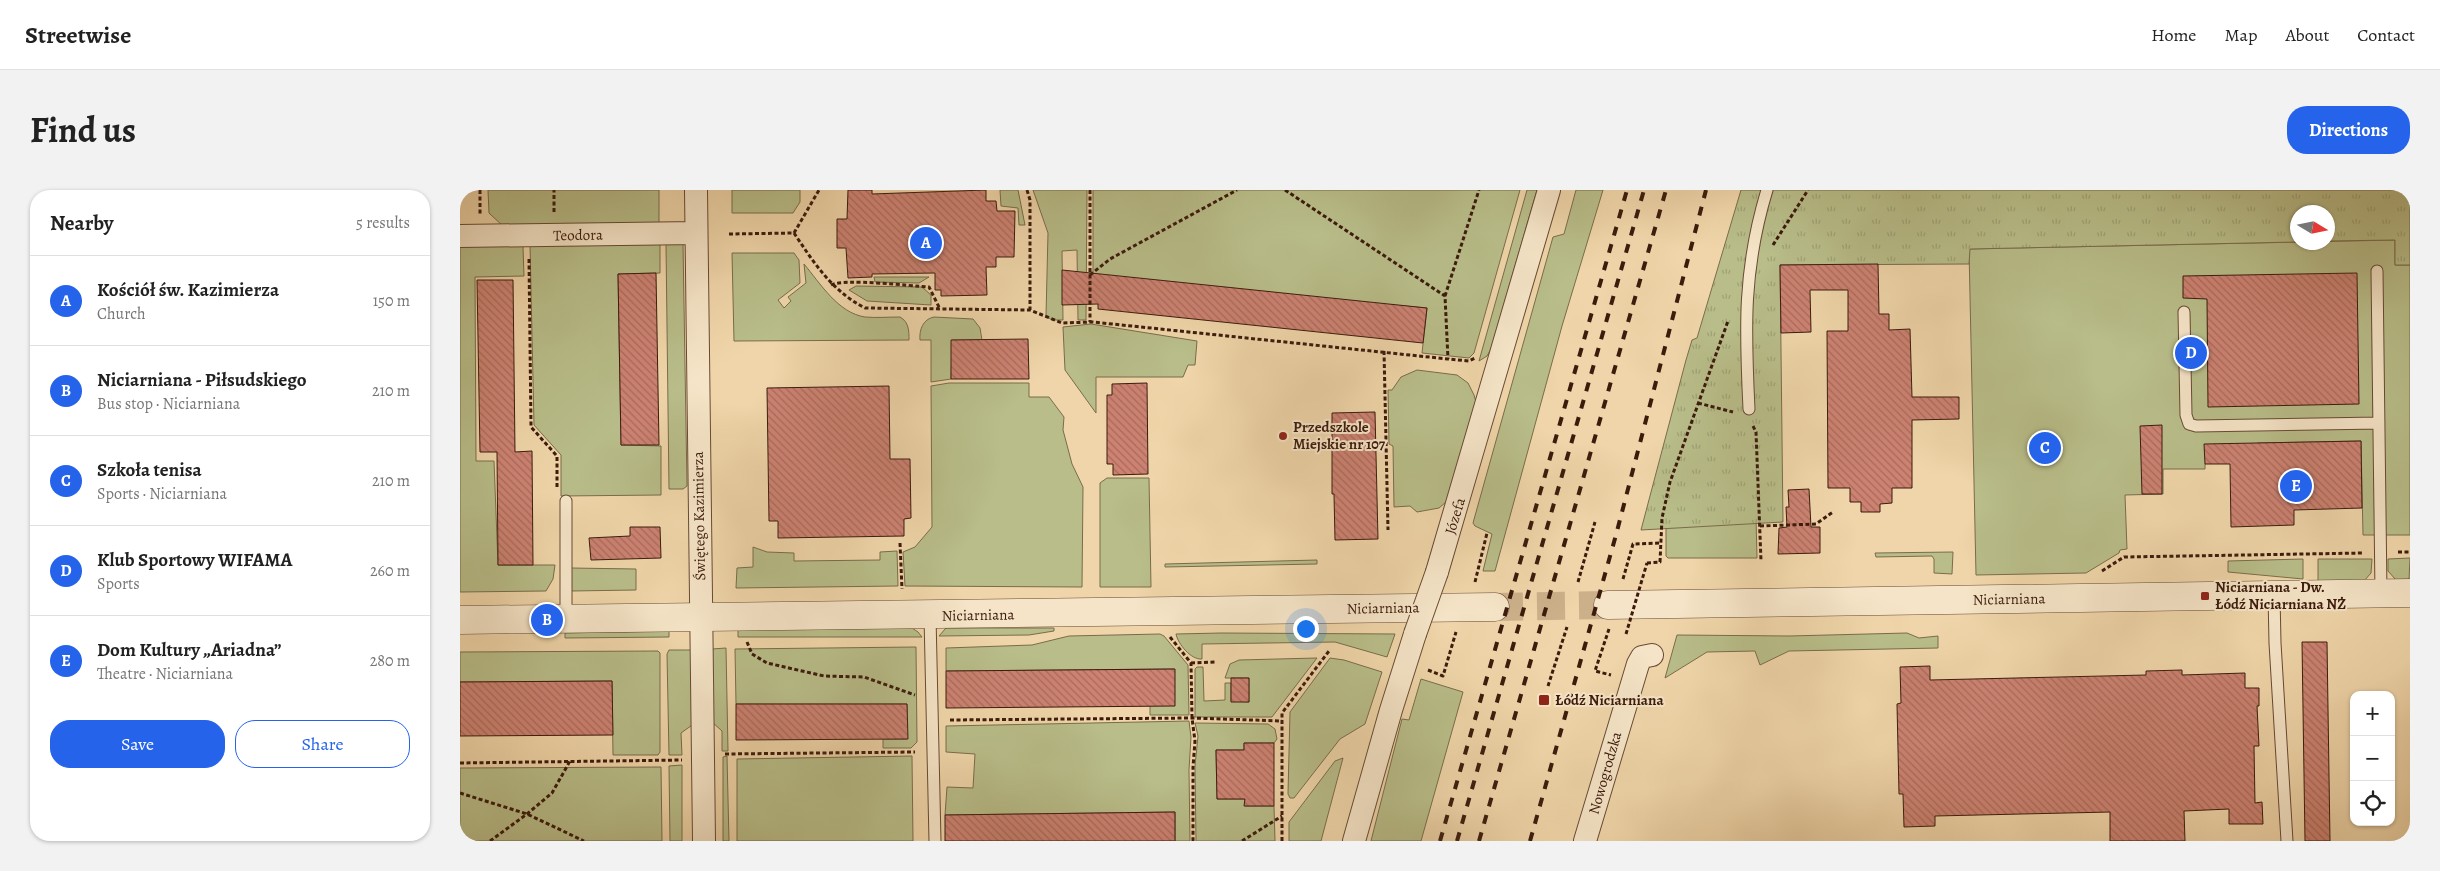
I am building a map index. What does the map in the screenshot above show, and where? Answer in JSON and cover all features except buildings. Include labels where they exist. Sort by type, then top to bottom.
[{"type":"street","name":"Świętego Kazimierza","points":[[696,190],[704,841]]},
{"type":"street","name":"Józefa","points":[[1354,841],[1391,710],[1437,572],[1549,190]]},
{"type":"street","name":"Teodora","points":[[460,236],[696,233]]},
{"type":"street","name":"Niciarniana","points":[[1609,616],[2274,595],[2410,593]]},
{"type":"street","name":"Niciarniana","points":[[460,620],[930,616],[1495,606]]},
{"type":"street","name":"Nowogrodzka","points":[[1585,841],[1638,664],[1642,657],[1652,654]]},
{"type":"lane","points":[[1749,414],[1746,329],[1747,287],[1752,251],[1767,190]]},
{"type":"lane","points":[[2377,271],[2381,593]]},
{"type":"lane","points":[[2184,312],[2186,415],[2189,424],[2196,426],[2379,423]]},
{"type":"lane","points":[[561,498],[566,620]]},
{"type":"lane","points":[[2274,595],[2274,643],[2287,841]]},
{"type":"lane","points":[[930,616],[934,841]]},
{"type":"path","points":[[794,233],[819,190]]},
{"type":"path","points":[[1027,190],[1030,200],[1030,310]]},
{"type":"path","points":[[1090,190],[1090,322]]},
{"type":"path","points":[[1090,275],[1110,259],[1237,190]]},
{"type":"path","points":[[1285,190],[1445,296]]},
{"type":"path","points":[[1448,359],[1445,296],[1479,190]]},
{"type":"path","points":[[1770,250],[1808,190]]},
{"type":"path","points":[[729,234],[794,233]]},
{"type":"path","points":[[794,233],[831,285],[848,300],[864,308],[1030,310],[1062,323],[1090,322],[1469,361]]},
{"type":"path","points":[[528,236],[531,427],[556,456],[561,498]]},
{"type":"path","points":[[831,285],[836,283],[857,283],[929,287],[940,310]]},
{"type":"path","points":[[1626,634],[1648,563],[1660,562],[1664,505],[1670,482],[1729,320]]},
{"type":"path","points":[[1384,351],[1388,530]]},
{"type":"path","points":[[1698,403],[1732,412],[1749,414],[1756,432],[1761,562]]},
{"type":"path","points":[[1760,526],[1816,524],[1834,512]]},
{"type":"path","points":[[1578,582],[1595,522]]},
{"type":"path","points":[[1474,585],[1487,533]]},
{"type":"path","points":[[900,543],[902,594]]},
{"type":"path","points":[[1622,582],[1633,544],[1660,543]]},
{"type":"path","points":[[2097,574],[2124,557],[2410,552]]},
{"type":"path","points":[[2187,556],[2187,561]]},
{"type":"path","points":[[1609,616],[1595,671],[1614,675]]},
{"type":"path","points":[[1445,668],[1457,627]]},
{"type":"path","points":[[1548,686],[1567,627]]},
{"type":"path","points":[[1165,630],[1190,663],[1195,742],[1192,767],[1193,841]]},
{"type":"path","points":[[747,642],[752,654],[767,663],[824,676],[864,677],[920,697]]},
{"type":"path","points":[[1282,841],[1282,713],[1329,651]]},
{"type":"path","points":[[1190,663],[1216,662]]},
{"type":"path","points":[[940,720],[1192,718],[1282,721]]},
{"type":"path","points":[[460,763],[682,760],[703,754],[915,752]]},
{"type":"path","points":[[490,841],[552,793],[570,761]]},
{"type":"path","points":[[460,794],[527,814],[584,841]]},
{"type":"path","points":[[1242,841],[1282,815]]},
{"type":"green space","points":[[488,190],[659,190],[659,226],[504,227],[489,213]]},
{"type":"green space","points":[[732,190],[800,190],[800,202],[793,213],[732,213]]},
{"type":"green space","points":[[1000,190],[1018,190],[1025,225],[1019,225],[1018,208],[1001,206]]},
{"type":"green space","points":[[1033,190],[1087,190],[1086,320],[1078,320],[1077,250],[1062,251],[1063,320],[1052,320],[1046,316],[1048,233]]},
{"type":"green space","points":[[1093,190],[1520,190],[1474,353],[1469,358],[1422,353],[1427,308],[1093,279]]},
{"type":"green space","points":[[1527,190],[1537,190],[1491,349],[1487,356],[1479,361]]},
{"type":"green space","points":[[1576,190],[1603,190],[1562,326],[1495,571],[1483,571],[1492,534],[1475,526],[1473,523],[1553,237],[1564,234]]},
{"type":"green space","points":[[1741,190],[2410,190],[2410,265],[2395,265],[2395,240],[2335,241],[2335,205],[2290,205],[2290,242],[1970,249],[1969,264],[1780,265],[1783,522],[1641,530],[1686,360],[1692,340],[1697,338]]},
{"type":"green space","points":[[2395,240],[2395,265],[2410,265],[2410,535],[2363,535],[2361,441],[2258,443],[2205,464],[2205,469],[2163,469],[2163,494],[2125,495],[2127,549],[2120,550],[2119,553],[2086,573],[1976,575],[1969,249],[2290,242],[2290,250],[2335,250],[2335,241]]},
{"type":"green space","points":[[521,244],[523,247],[524,276],[475,277],[476,461],[494,461],[498,565],[555,565],[553,579],[546,591],[460,592],[460,245]]},
{"type":"green space","points":[[660,244],[660,273],[618,274],[621,445],[661,446],[661,495],[561,496],[561,455],[534,425],[530,245]]},
{"type":"green space","points":[[666,244],[683,244],[687,486],[683,489],[669,489]]},
{"type":"green space","points":[[732,253],[794,253],[799,260],[800,283],[778,300],[784,308],[791,301],[788,297],[806,283],[804,264],[830,296],[846,310],[865,317],[900,317],[903,319],[908,327],[909,340],[734,341]]},
{"type":"green space","points":[[874,277],[929,277],[919,283],[875,282]]},
{"type":"green space","points":[[856,286],[922,287],[931,295],[931,305],[867,301],[849,290]]},
{"type":"green space","points":[[934,317],[973,319],[980,328],[982,340],[952,340],[951,379],[931,382],[931,340],[920,340],[920,336],[924,323]]},
{"type":"green space","points":[[1091,324],[1197,341],[1195,365],[1188,365],[1183,377],[1096,377],[1096,413],[1065,370],[1063,327]]},
{"type":"green space","points":[[1417,370],[1457,375],[1468,383],[1476,402],[1446,502],[1439,508],[1417,512],[1410,506],[1394,507],[1393,446],[1389,444],[1388,390],[1392,390],[1401,377]]},
{"type":"green space","points":[[949,383],[1029,383],[1029,397],[1049,397],[1064,417],[1063,430],[1072,464],[1083,487],[1082,587],[905,586],[903,552],[915,547],[932,527],[931,386]]},
{"type":"green space","points":[[1754,437],[1757,558],[1668,558],[1666,556],[1666,527]]},
{"type":"green space","points":[[1107,478],[1149,478],[1151,587],[1100,587],[1100,483]]},
{"type":"green space","points":[[753,547],[767,552],[794,553],[794,561],[880,560],[880,552],[897,551],[898,586],[736,588],[737,568],[753,567]]},
{"type":"green space","points":[[1953,552],[1952,574],[1934,573],[1934,559],[1932,556],[1876,557],[1875,553]]},
{"type":"green space","points":[[2410,558],[2409,580],[2396,580],[2388,571],[2388,559]]},
{"type":"green space","points":[[2303,559],[2303,579],[2228,572],[2228,561]]},
{"type":"green space","points":[[2318,559],[2372,559],[2371,573],[2364,581],[2318,582]]},
{"type":"green space","points":[[1317,560],[1317,564],[1165,567],[1165,564]]},
{"type":"green space","points":[[571,568],[636,569],[636,590],[571,591]]},
{"type":"green space","points":[[912,628],[922,637],[738,637],[738,630]]},
{"type":"green space","points":[[946,628],[1054,628],[1054,631],[1029,635],[939,636]]},
{"type":"green space","points":[[669,631],[669,637],[565,638],[565,633]]},
{"type":"green space","points":[[1907,633],[1919,638],[1938,636],[1938,648],[1789,651],[1760,665],[1755,651],[1707,652],[1665,678],[1677,635],[1789,636]]},
{"type":"green space","points":[[1160,634],[1164,636],[1188,665],[1189,715],[1150,715],[1150,706],[1174,669],[946,671],[946,648],[1032,645],[1069,636]]},
{"type":"green space","points":[[1176,634],[1395,634],[1387,657],[1335,642],[1202,644],[1202,659],[1198,659],[1186,651]]},
{"type":"green space","points":[[916,647],[917,742],[911,748],[883,748],[883,739],[907,739],[907,704],[736,704],[735,649]]},
{"type":"green space","points":[[726,648],[728,751],[722,751],[722,731],[712,722],[712,649]]},
{"type":"green space","points":[[669,650],[694,650],[695,723],[681,733],[682,755],[669,755],[667,654]]},
{"type":"green space","points":[[658,651],[660,653],[660,752],[658,755],[613,755],[612,681],[460,682],[460,652]]},
{"type":"green space","points":[[1317,658],[1272,717],[1195,717],[1195,669],[1197,667],[1203,667],[1204,701],[1225,700],[1225,683],[1231,683],[1231,701],[1249,702],[1249,678],[1225,678],[1230,664],[1239,660]]},
{"type":"green space","points":[[1330,658],[1344,660],[1382,672],[1365,724],[1340,739],[1294,798],[1290,798],[1288,794],[1290,712]]},
{"type":"green space","points":[[1421,679],[1463,692],[1421,841],[1371,841],[1402,719],[1409,720]]},
{"type":"green space","points":[[1189,721],[1191,737],[1189,770],[1190,841],[1175,841],[1175,812],[945,815],[947,787],[973,788],[975,754],[946,752],[946,726]]},
{"type":"green space","points":[[1195,723],[1268,724],[1275,729],[1277,739],[1274,743],[1244,743],[1244,750],[1216,750],[1217,799],[1245,799],[1245,806],[1274,806],[1275,841],[1196,841],[1195,766],[1198,736]]},
{"type":"green space","points":[[727,756],[729,841],[723,841],[723,757]]},
{"type":"green space","points":[[912,756],[913,841],[737,841],[737,759]]},
{"type":"green space","points":[[1343,758],[1321,841],[1289,841],[1289,822],[1335,761]]},
{"type":"green space","points":[[682,765],[682,841],[670,841],[669,766]]},
{"type":"green space","points":[[661,767],[662,841],[460,841],[460,768]]},
{"type":"tunnel","points":[[1495,607],[1608,605]]},
{"type":"railway","points":[[1440,841],[1627,190]]},
{"type":"railway","points":[[1457,841],[1644,190]]},
{"type":"railway","points":[[1479,841],[1666,190]]},
{"type":"railway","points":[[1530,841],[1616,535],[1706,190]]},
{"type":"place","name":"Kościół św. Kazimierza","points":[[926,243]]},
{"type":"place","name":"Klub Sportowy WIFAMA","points":[[2191,353]]},
{"type":"place","name":"Przedszkole Miejskie nr 107","points":[[1283,436]]},
{"type":"place","name":"Szkoła tenisa","points":[[2045,448]]},
{"type":"place","name":"Dom Kultury „Ariadna”","points":[[2296,486]]},
{"type":"place","name":"Niciarniana - Dw. Łódź Niciarniana NŻ","points":[[2205,596]]},
{"type":"place","name":"Niciarniana - Piłsudskiego","points":[[547,620]]},
{"type":"place","name":"Łódź Niciarniana","points":[[1544,700]]}]
